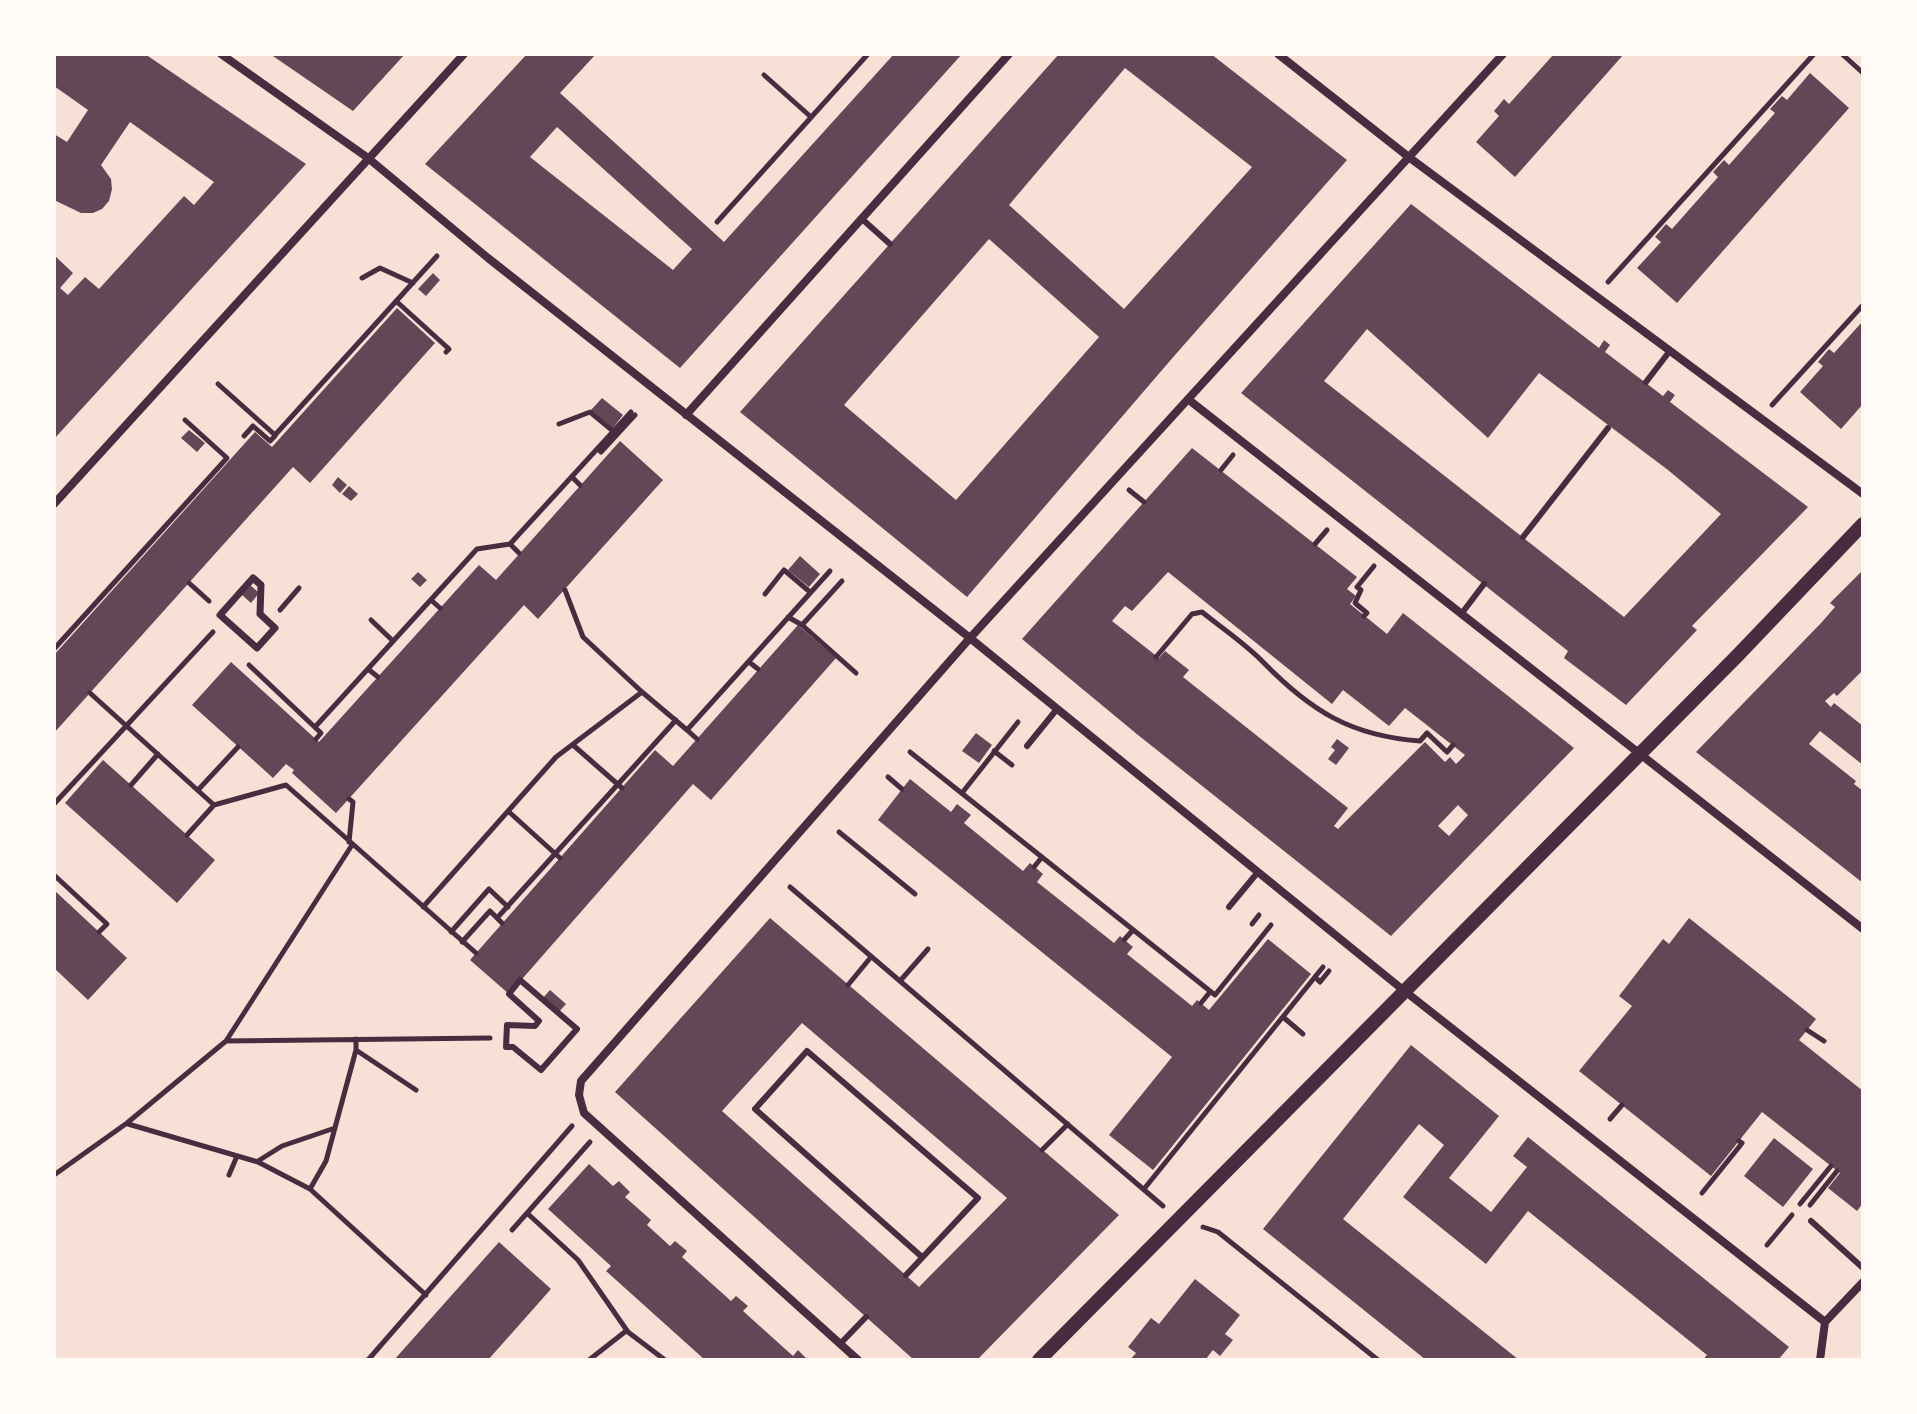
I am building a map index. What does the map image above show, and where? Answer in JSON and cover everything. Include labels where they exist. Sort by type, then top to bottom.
[{"type":"street","points":[[221,54],[368,158],[488,258],[970,638],[1404,991],[1825,1322]]},
{"type":"street","points":[[54,504],[464,54]]},
{"type":"street","points":[[686,415],[1009,54]]},
{"type":"street","points":[[1278,54],[1410,158],[1759,420],[1863,494]]},
{"type":"street","points":[[858,1360],[584,1113],[579,1095],[581,1081],[970,638],[1503,54]]},
{"type":"street","points":[[1189,400],[1863,929]]},
{"type":"street","points":[[1039,1360],[1641,753],[1863,524]]},
{"type":"street","points":[[253,578],[261,585],[260,614],[275,628],[257,648],[220,615],[253,578]]},
{"type":"street","points":[[1820,1360],[1825,1322],[1863,1282]]},
{"type":"lane","points":[[862,219],[890,244]]},
{"type":"lane","points":[[1646,382],[1669,352]]},
{"type":"lane","points":[[1523,537],[1608,428]]},
{"type":"lane","points":[[1462,613],[1484,584]]},
{"type":"lane","points":[[1027,746],[1057,709]]},
{"type":"lane","points":[[1229,907],[1258,872]]},
{"type":"lane","points":[[520,980],[577,1029],[541,1070],[513,1047],[506,1047],[507,1038],[507,1025],[535,1026],[539,1021],[509,994],[520,980]]},
{"type":"lane","points":[[906,1275],[978,1198],[807,1051],[755,1109],[922,1257]]},
{"type":"lane","points":[[1811,1221],[1863,1268]]},
{"type":"lane","points":[[840,1344],[866,1317]]},
{"type":"path","points":[[717,222],[868,54]]},
{"type":"path","points":[[1595,297],[1814,54]]},
{"type":"path","points":[[1842,54],[1863,73]]},
{"type":"path","points":[[764,75],[811,117]]},
{"type":"path","points":[[244,436],[253,426],[270,441],[292,421],[437,256]]},
{"type":"path","points":[[362,278],[380,268],[413,283]]},
{"type":"path","points":[[396,301],[449,349],[446,352]]},
{"type":"path","points":[[1759,420],[1863,305]]},
{"type":"path","points":[[218,384],[275,435]]},
{"type":"path","points":[[559,424],[590,412],[613,431]]},
{"type":"path","points":[[315,727],[477,549],[510,544],[613,431],[633,413],[601,452],[598,449]]},
{"type":"path","points":[[54,649],[227,458],[185,420]]},
{"type":"path","points":[[572,477],[580,485]]},
{"type":"path","points":[[510,544],[519,553]]},
{"type":"path","points":[[1364,616],[1367,613],[1355,603],[1361,590],[1357,587],[1385,553]]},
{"type":"path","points":[[765,594],[784,570],[810,592]]},
{"type":"path","points":[[687,730],[830,571]]},
{"type":"path","points":[[802,625],[842,581]]},
{"type":"path","points":[[565,590],[583,637],[697,739]]},
{"type":"path","points":[[431,600],[440,608]]},
{"type":"path","points":[[1156,657],[1192,614],[1202,612],[1264,663],[1275,677],[1327,717],[1398,740],[1420,741],[1427,733],[1447,752],[1453,745]]},
{"type":"path","points":[[788,617],[802,625],[856,673]]},
{"type":"path","points":[[371,620],[393,641]]},
{"type":"path","points":[[54,804],[211,631],[221,639]]},
{"type":"path","points":[[239,656],[321,733],[316,739]]},
{"type":"path","points":[[749,662],[758,669]]},
{"type":"path","points":[[368,669],[378,677]]},
{"type":"path","points":[[423,907],[556,757],[642,692]]},
{"type":"path","points":[[90,693],[214,805]]},
{"type":"path","points":[[462,942],[490,911],[500,920],[508,907],[620,787],[676,720]]},
{"type":"path","points":[[962,793],[1018,722]]},
{"type":"path","points":[[573,745],[620,787]]},
{"type":"path","points":[[198,790],[238,747]]},
{"type":"path","points":[[996,747],[1012,765]]},
{"type":"path","points":[[910,752],[1215,995],[1246,951],[1271,925]]},
{"type":"path","points":[[131,785],[158,754]]},
{"type":"path","points":[[888,777],[902,789]]},
{"type":"path","points":[[187,835],[214,805],[286,785],[476,953]]},
{"type":"path","points":[[962,807],[968,798]]},
{"type":"path","points":[[54,1175],[127,1123],[226,1041],[350,843],[353,802],[349,799]]},
{"type":"path","points":[[508,811],[558,856]]},
{"type":"path","points":[[839,832],[915,894]]},
{"type":"path","points":[[1034,867],[1042,857]]},
{"type":"path","points":[[54,875],[107,924],[99,932]]},
{"type":"path","points":[[790,887],[1179,1219],[1218,1232],[1378,1360]]},
{"type":"path","points":[[451,932],[489,889],[508,907]]},
{"type":"path","points":[[1252,924],[1259,915]]},
{"type":"path","points":[[1124,940],[1133,930]]},
{"type":"path","points":[[900,981],[928,949]]},
{"type":"path","points":[[848,985],[871,957]]},
{"type":"path","points":[[1144,1189],[1315,977],[1326,969]]},
{"type":"path","points":[[1201,1003],[1210,992]]},
{"type":"path","points":[[1283,1017],[1303,1034]]},
{"type":"path","points":[[1807,1030],[1824,1041]]},
{"type":"path","points":[[226,1041],[507,1038]]},
{"type":"path","points":[[310,1189],[326,1161],[356,1050],[356,1039]]},
{"type":"path","points":[[356,1050],[416,1090]]},
{"type":"path","points":[[1610,1119],[1622,1105]]},
{"type":"path","points":[[368,1360],[584,1113]]},
{"type":"path","points":[[127,1123],[258,1162],[310,1189],[426,1295]]},
{"type":"path","points":[[1042,1150],[1068,1124]]},
{"type":"path","points":[[258,1162],[282,1146],[335,1128]]},
{"type":"path","points":[[512,1230],[601,1129]]},
{"type":"path","points":[[1702,1193],[1742,1143],[1739,1141]]},
{"type":"path","points":[[229,1175],[237,1156]]},
{"type":"path","points":[[1767,1245],[1831,1166]]},
{"type":"path","points":[[1817,1196],[1837,1171]]},
{"type":"path","points":[[527,1213],[578,1260],[626,1331],[665,1360]]},
{"type":"path","points":[[589,1360],[626,1331]]},
{"type":"building","points":[[54,54],[145,54],[306,164],[54,439],[54,255],[73,273],[60,288],[68,295],[85,277],[99,289],[184,196],[194,205],[214,182],[130,122],[101,165],[111,179],[112,189],[109,201],[102,209],[81,213],[54,200],[54,134],[67,142],[88,110],[54,86]]},
{"type":"building","points":[[270,54],[405,54],[353,111]]},
{"type":"building","points":[[527,54],[596,54],[560,93],[724,242],[894,54],[962,54],[680,368],[425,164]],"holes":[[[557,127],[692,249],[673,270],[530,157]]]},
{"type":"building","points":[[1059,54],[1211,54],[1347,160],[967,597],[740,412]],"holes":[[[1125,68],[1252,167],[1124,309],[1009,205]],[[989,239],[1099,337],[956,500],[844,405]]]},
{"type":"building","points":[[1554,54],[1624,54],[1515,177],[1476,142],[1499,116],[1494,111],[1504,99],[1509,104]]},
{"type":"building","points":[[1810,73],[1849,108],[1677,303],[1637,268],[1661,242],[1655,237],[1666,224],[1672,229],[1718,177],[1713,172],[1724,160],[1729,165],[1775,113],[1770,109],[1782,96],[1787,100]]},
{"type":"building","points":[[1411,204],[1599,348],[1604,340],[1610,345],[1605,352],[1663,396],[1668,390],[1675,395],[1670,402],[1808,507],[1692,626],[1697,630],[1626,705],[1564,658],[1568,651],[1241,393]],"holes":[[[1367,329],[1488,438],[1539,373],[1721,514],[1624,617],[1324,381]]]},
{"type":"building","points":[[433,273],[440,280],[426,296],[418,289]]},
{"type":"building","points":[[397,308],[435,343],[310,483],[293,467],[54,733],[54,655],[255,432],[272,447]]},
{"type":"building","points":[[1863,321],[1863,404],[1841,429],[1800,392],[1823,366],[1818,362],[1829,349],[1834,353]]},
{"type":"building","points":[[602,398],[623,415],[613,428],[591,410]]},
{"type":"building","points":[[189,430],[205,443],[197,452],[181,438]]},
{"type":"building","points":[[620,441],[663,480],[538,619],[524,605],[336,813],[286,764],[273,778],[192,705],[231,662],[319,742],[479,565],[496,580]]},
{"type":"building","points":[[1192,448],[1357,577],[1347,589],[1356,596],[1350,604],[1387,634],[1403,613],[1574,748],[1391,936],[1022,639]],"holes":[[[1168,572],[1332,704],[1343,690],[1389,726],[1405,708],[1465,755],[1456,764],[1450,757],[1445,762],[1425,742],[1338,829],[1334,826],[1348,808],[1183,677],[1189,670],[1165,651],[1159,658],[1112,621],[1125,606],[1132,611]],[[1458,805],[1468,815],[1449,836],[1438,826]]]},
{"type":"building","points":[[338,477],[347,485],[340,493],[332,485]]},
{"type":"building","points":[[349,486],[358,494],[351,501],[342,494]]},
{"type":"building","points":[[800,556],[820,574],[809,587],[788,570]]},
{"type":"building","points":[[1863,570],[1863,670],[1837,696],[1834,693],[1825,701],[1831,707],[1834,703],[1863,726],[1863,765],[1820,731],[1809,744],[1856,781],[1854,784],[1863,791],[1863,883],[1696,752],[1822,622],[1835,607],[1830,603]]},
{"type":"building","points":[[418,572],[427,580],[420,587],[411,579]]},
{"type":"building","points":[[249,584],[259,593],[251,603],[241,594]]},
{"type":"building","points":[[798,625],[836,658],[711,800],[693,784],[509,994],[470,960],[655,750],[673,766]]},
{"type":"building","points":[[976,733],[992,745],[979,763],[962,751]]},
{"type":"building","points":[[1337,739],[1349,748],[1336,765],[1328,759],[1335,750],[1331,747]]},
{"type":"building","points":[[103,760],[215,860],[177,903],[65,803]]},
{"type":"building","points":[[910,779],[951,812],[957,804],[971,815],[964,823],[1023,871],[1030,863],[1043,874],[1037,882],[1114,943],[1120,936],[1133,947],[1127,954],[1192,1006],[1197,1000],[1209,1010],[1268,939],[1311,974],[1153,1170],[1109,1135],[1172,1057],[878,820]]},
{"type":"building","points":[[54,890],[127,958],[88,1000],[54,968]]},
{"type":"building","points":[[770,918],[1119,1215],[977,1360],[914,1360],[615,1092]],"holes":[[[802,1023],[1007,1198],[919,1287],[722,1111]]]},
{"type":"building","points":[[1689,918],[1816,1019],[1799,1040],[1863,1091],[1863,1203],[1857,1211],[1828,1188],[1840,1173],[1762,1112],[1711,1176],[1579,1071],[1632,1006],[1619,996],[1663,939],[1669,944]]},
{"type":"building","points":[[550,990],[566,1004],[558,1013],[542,999]]},
{"type":"building","points":[[1411,1045],[1499,1116],[1449,1178],[1491,1212],[1527,1167],[1513,1156],[1528,1137],[1789,1347],[1778,1360],[1703,1360],[1707,1355],[1528,1211],[1486,1264],[1403,1197],[1444,1145],[1419,1124],[1343,1219],[1519,1360],[1426,1360],[1263,1229]]},
{"type":"building","points":[[1774,1138],[1813,1169],[1783,1207],[1744,1176]]},
{"type":"building","points":[[589,1164],[613,1186],[619,1181],[630,1192],[625,1197],[651,1220],[647,1225],[670,1246],[675,1241],[687,1251],[682,1257],[731,1301],[736,1296],[748,1306],[743,1311],[793,1356],[798,1350],[808,1360],[705,1360],[606,1271],[611,1266],[548,1209]]},
{"type":"building","points":[[499,1242],[551,1289],[488,1360],[394,1360]]},
{"type":"building","points":[[1195,1279],[1240,1315],[1225,1334],[1233,1340],[1220,1356],[1213,1350],[1205,1360],[1130,1360],[1136,1353],[1128,1347],[1151,1318],[1159,1324]]}]
